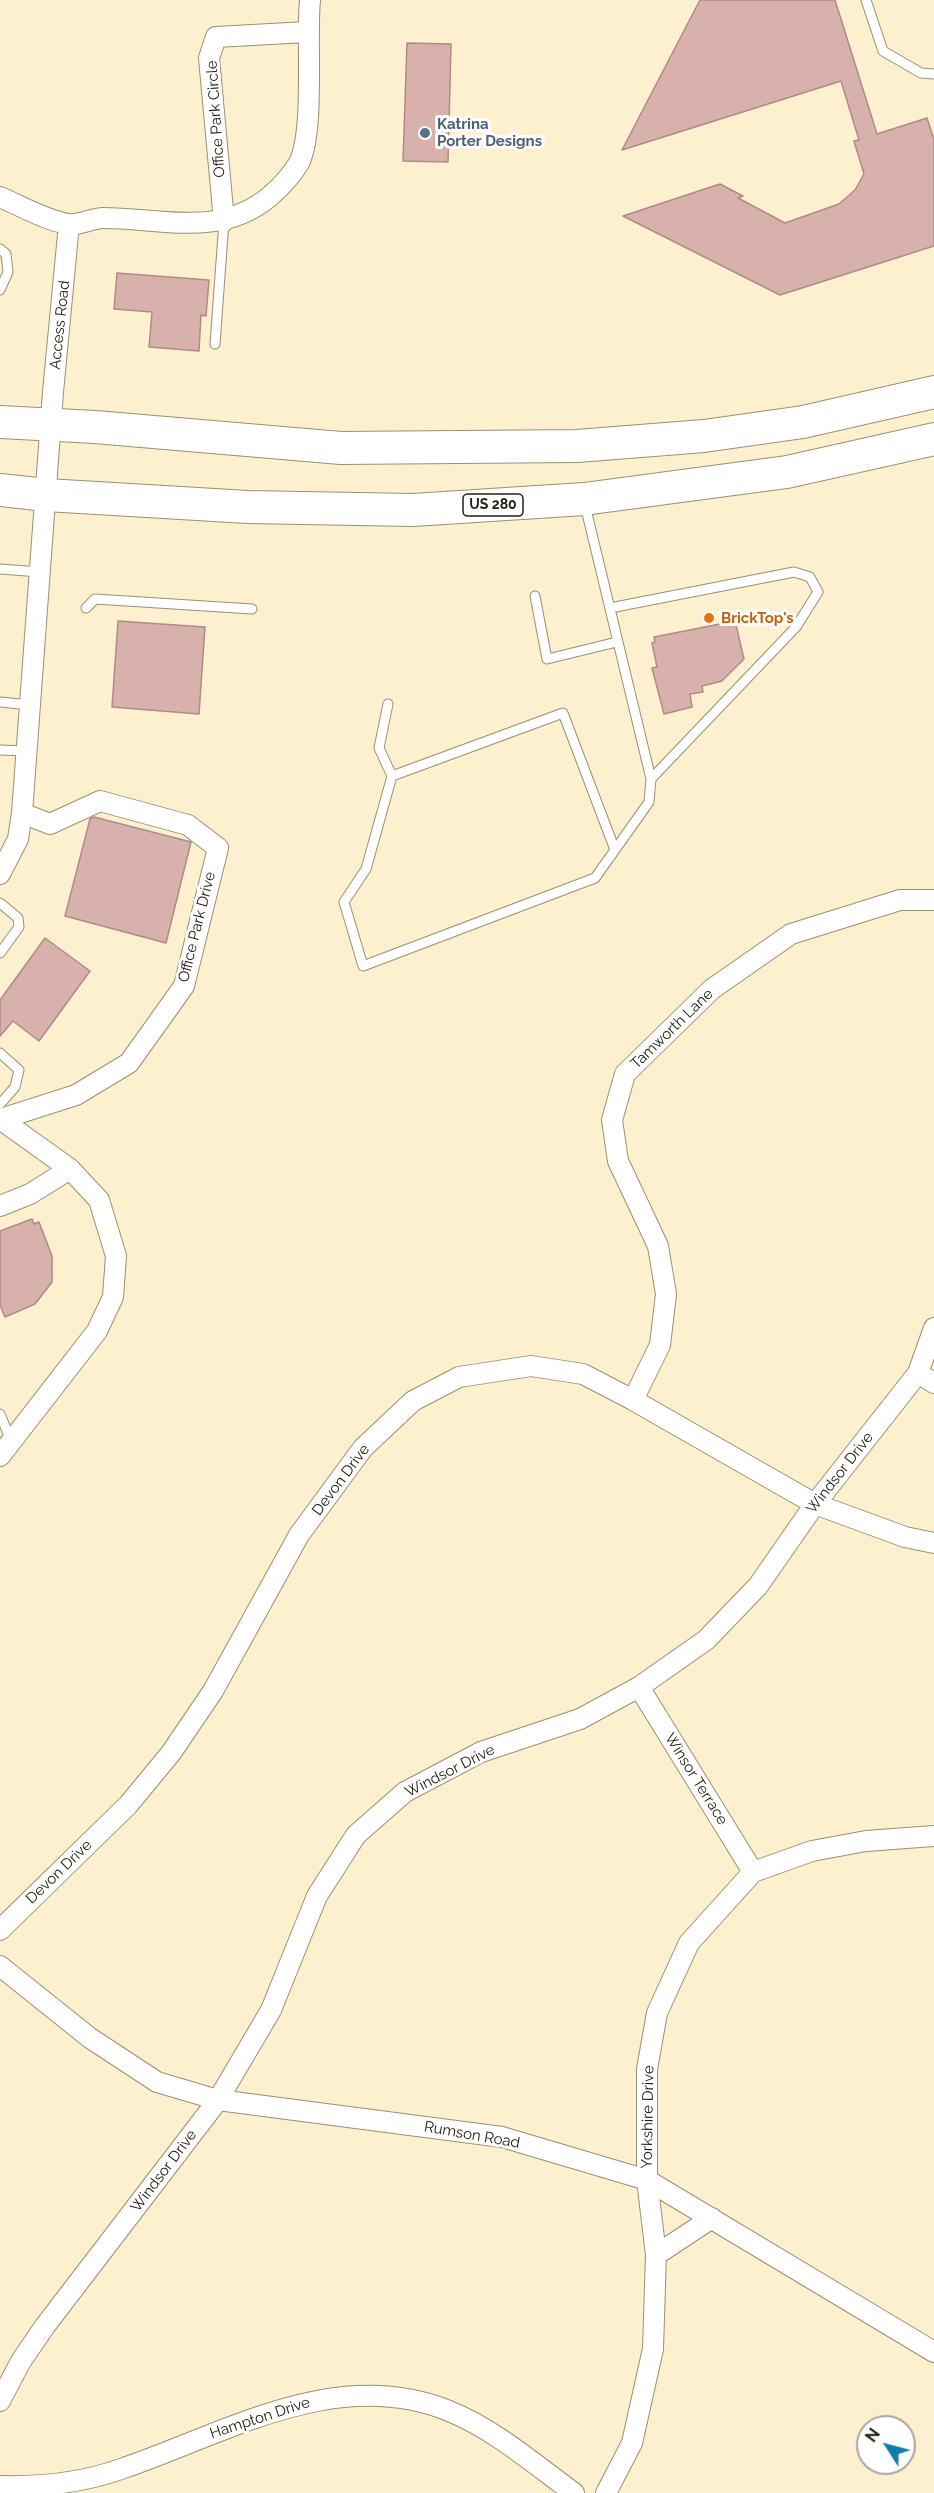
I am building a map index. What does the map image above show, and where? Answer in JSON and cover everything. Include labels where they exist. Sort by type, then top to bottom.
[{"type":"highway","points":[[0,422],[95,427],[341,448],[577,446],[704,436],[803,422],[934,392]]},
{"type":"highway","name":"US 280","points":[[0,490],[46,495],[348,510],[413,510],[584,499],[787,472],[934,439]]},
{"type":"street","points":[[0,197],[69,224],[101,218],[178,225],[224,221],[256,208],[283,185],[299,162],[307,130],[307,32],[310,0]]},
{"type":"street","name":"Office Park Circle","points":[[224,221],[209,58],[216,37],[307,32]]},
{"type":"street","name":"Access Road","points":[[51,426],[69,224]]},
{"type":"street","points":[[0,873],[18,839],[22,813],[51,426]]},
{"type":"street","name":"Office Park Drive","points":[[0,1119],[76,1095],[129,1063],[184,986],[218,848],[188,825],[99,801],[50,824],[22,813]]},
{"type":"street","name":"Tamworth Lane","points":[[633,1400],[660,1345],[666,1294],[658,1246],[618,1161],[612,1120],[625,1074],[712,989],[791,934],[900,900],[934,900]]},
{"type":"street","name":"Office Park Drive","points":[[0,1119],[70,1169],[99,1200],[116,1256],[113,1298],[97,1331],[5,1449]]},
{"type":"street","points":[[0,1206],[30,1194],[70,1169]]},
{"type":"street","name":"Windsor Drive","points":[[0,2401],[21,2361],[45,2326],[218,2100],[271,2010],[317,1896],[356,1835],[405,1792],[481,1752],[580,1719],[639,1687],[706,1640],[758,1586],[815,1504],[926,1378],[934,1328]]},
{"type":"street","name":"Devon Drive","points":[[0,1930],[128,1805],[171,1753],[213,1691],[299,1535],[363,1448],[414,1401],[459,1377],[531,1366],[583,1374],[815,1504],[905,1537],[934,1543]]},
{"type":"street","name":"Winsor Terrace","points":[[639,1687],[753,1872]]},
{"type":"street","name":"Yorkshire Drive","points":[[606,2493],[632,2443],[653,2349],[656,2255],[647,2180],[647,2069],[657,2013],[689,1942],[753,1872],[812,1851],[866,1841],[934,1836]]},
{"type":"street","name":"Rumson Road","points":[[0,1966],[90,2038],[157,2082],[218,2100],[502,2137],[647,2180],[934,2352]]},
{"type":"street","points":[[656,2255],[712,2218]]},
{"type":"street","name":"Hampton Drive","points":[[0,2486],[45,2487],[119,2470],[266,2413],[317,2400],[366,2396],[407,2399],[448,2410],[487,2431],[574,2493]]},
{"type":"lane","points":[[866,0],[883,51],[921,73],[934,74]]},
{"type":"lane","points":[[215,344],[224,221]]},
{"type":"lane","points":[[0,249],[6,254],[8,273],[0,290]]},
{"type":"lane","points":[[388,704],[379,748],[392,776],[366,869],[344,902],[363,966],[595,878],[649,802],[651,779],[584,499]]},
{"type":"lane","points":[[0,569],[40,572]]},
{"type":"lane","points":[[610,608],[794,572],[810,577],[818,592],[796,627],[651,779]]},
{"type":"lane","points":[[535,596],[547,659],[617,642]]},
{"type":"lane","points":[[86,608],[94,599],[252,609]]},
{"type":"lane","points":[[0,702],[30,705]]},
{"type":"lane","points":[[392,776],[563,713],[615,850]]},
{"type":"lane","points":[[0,750],[27,751]]},
{"type":"lane","points":[[0,903],[18,918],[19,927],[0,953]]},
{"type":"lane","points":[[0,1053],[19,1070],[15,1087],[0,1104]]},
{"type":"lane","points":[[0,1414],[5,1449]]},
{"type":"building","points":[[700,0],[835,0],[877,134],[927,118],[934,140],[934,246],[780,295],[623,216],[720,184],[743,196],[738,198],[785,223],[839,204],[855,190],[864,174],[854,141],[859,140],[841,81],[622,150]]},
{"type":"building","points":[[407,43],[451,44],[448,162],[403,161]]},
{"type":"building","points":[[117,273],[209,280],[206,316],[201,315],[199,351],[149,347],[152,312],[114,309]]},
{"type":"building","points":[[118,621],[205,627],[199,714],[112,707]]},
{"type":"building","points":[[735,621],[744,659],[722,681],[702,686],[703,692],[690,694],[692,707],[664,714],[652,668],[657,667],[652,643],[655,642],[654,637]]},
{"type":"building","points":[[94,817],[191,842],[166,943],[65,916],[90,819]]},
{"type":"building","points":[[45,938],[90,971],[39,1041],[13,1021],[0,1036],[0,1000]]},
{"type":"building","points":[[32,1219],[34,1224],[39,1222],[52,1256],[52,1282],[35,1304],[5,1317],[0,1305],[0,1231]]},
{"type":"place","name":"Katrina Porter Designs","points":[[425,133]]},
{"type":"place","name":"BrickTop's","points":[[709,618]]}]
